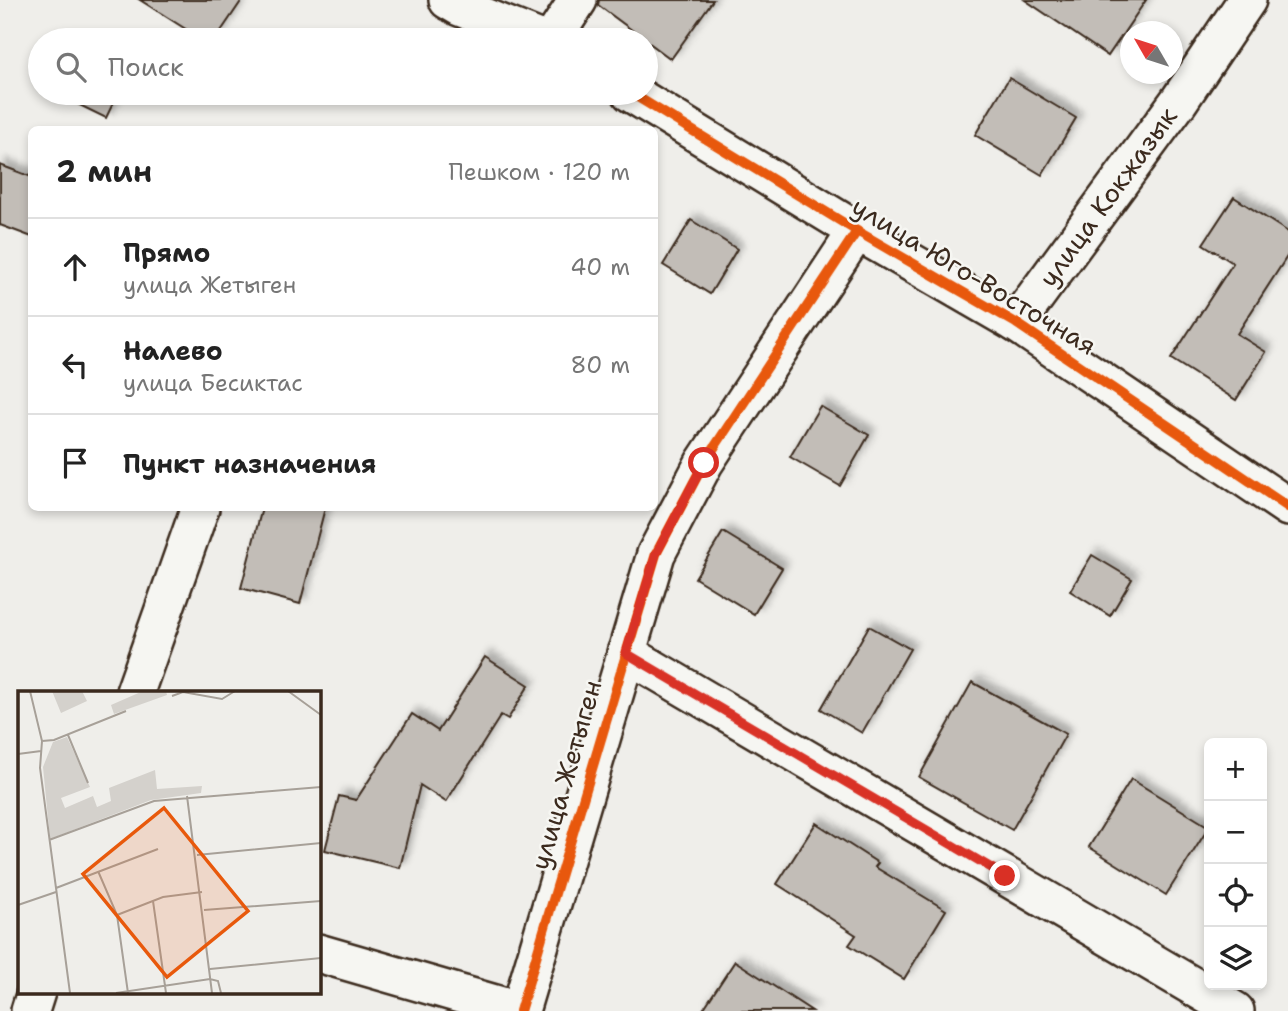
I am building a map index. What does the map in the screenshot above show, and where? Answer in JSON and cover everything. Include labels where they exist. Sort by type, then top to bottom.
[{"type":"street","points":[[448,0],[512,28]]},
{"type":"street","points":[[560,28],[578,0]]},
{"type":"street","name":"улица Кокжазык","points":[[1016,323],[1179,101],[1247,0]]},
{"type":"street","name":"улица Юго-Восточная","points":[[651,105],[857,231],[1016,323],[1288,507]]},
{"type":"street","name":"улица Жетыген","points":[[520,1011],[656,554],[704,463],[857,231]]},
{"type":"street","points":[[135,691],[199,511]]},
{"type":"street","points":[[626,653],[1235,1011]]},
{"type":"street","points":[[320,954],[520,1011]]},
{"type":"street","points":[[30,1011],[36,993]]},
{"type":"building","points":[[140,0],[242,0],[223,28],[184,28]]},
{"type":"building","points":[[599,0],[713,0],[671,59],[658,49],[658,28],[629,28],[598,5]]},
{"type":"building","points":[[1025,0],[1146,0],[1132,21],[1120,21],[1120,38],[1108,56]]},
{"type":"building","points":[[1009,78],[1076,118],[1042,175],[975,135]]},
{"type":"building","points":[[79,105],[112,105],[106,118]]},
{"type":"building","points":[[0,165],[28,176],[28,236],[0,225]]},
{"type":"building","points":[[1234,197],[1288,232],[1288,255],[1237,334],[1266,352],[1236,400],[1171,359],[1233,263],[1203,244]]},
{"type":"building","points":[[691,220],[737,249],[710,294],[663,265]]},
{"type":"building","points":[[820,406],[869,435],[840,486],[790,457]]},
{"type":"building","points":[[261,511],[324,511],[300,604],[241,588]]},
{"type":"building","points":[[723,532],[782,568],[754,614],[695,578]]},
{"type":"building","points":[[1092,555],[1132,579],[1110,616],[1070,591]]},
{"type":"building","points":[[869,626],[910,649],[862,733],[821,709]]},
{"type":"building","points":[[485,657],[529,685],[508,719],[501,715],[446,802],[420,785],[400,868],[325,850],[339,796],[356,800],[412,714],[438,731]]},
{"type":"building","points":[[972,682],[1066,734],[1012,830],[919,777]]},
{"type":"building","points":[[1131,779],[1204,824],[1204,835],[1166,895],[1089,847]]},
{"type":"building","points":[[816,823],[878,863],[875,867],[946,910],[904,979],[849,945],[856,935],[777,884]]},
{"type":"building","points":[[735,961],[812,1011],[702,1011]]},
{"type":"cycle path","points":[[651,105],[857,231],[1016,323],[1288,507]]},
{"type":"cycle path","points":[[520,1011],[656,554],[704,463],[857,231]]},
{"type":"route","points":[[704,463],[656,554],[626,653],[1005,876]]}]
